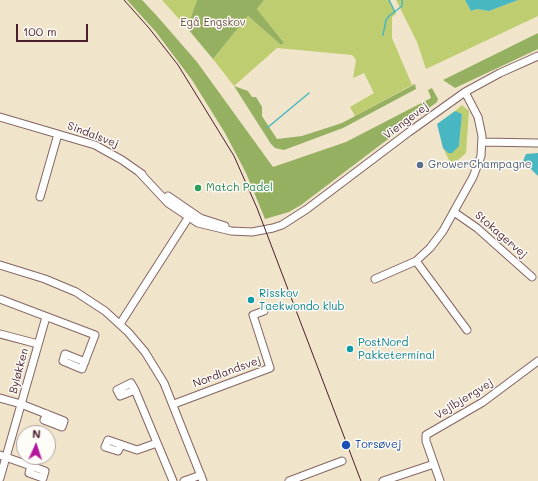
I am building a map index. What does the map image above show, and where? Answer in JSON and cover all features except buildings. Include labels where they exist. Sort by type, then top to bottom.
[{"type":"street","name":"Viengevej","points":[[190,215],[220,225],[243,228],[264,226],[294,217],[465,92],[500,73],[538,56]]},
{"type":"street","points":[[375,279],[416,261],[438,239],[454,212],[478,165],[482,142],[478,117],[465,92]]},
{"type":"street","name":"Sindalsvej","points":[[0,117],[58,134],[109,152],[139,172],[168,202],[190,215]]},
{"type":"street","name":"Sindalsvej","points":[[40,197],[58,134]]},
{"type":"street","points":[[482,142],[538,143]]},
{"type":"street","name":"Stokagervej","points":[[454,212],[477,228],[532,277]]},
{"type":"street","points":[[120,324],[190,215]]},
{"type":"street","points":[[416,261],[467,330]]},
{"type":"street","points":[[0,265],[66,287],[90,301],[120,324],[145,352],[164,383],[174,404],[202,478],[184,481]]},
{"type":"street","points":[[0,300],[95,335],[85,362]]},
{"type":"street","name":"Nordlandsvej","points":[[174,404],[270,368],[252,315],[264,311]]},
{"type":"street","name":"Byløkken","points":[[0,478],[3,456],[21,404],[46,317]]},
{"type":"street","name":"Byløkken","points":[[0,334],[38,344]]},
{"type":"street","name":"Vejlbjergvej","points":[[434,464],[426,441],[426,434],[482,402],[538,362]]},
{"type":"street","points":[[135,390],[173,481]]},
{"type":"street","name":"Byløkken","points":[[0,398],[47,414]]},
{"type":"street","points":[[121,444],[136,450],[157,443]]},
{"type":"street","points":[[3,456],[31,466]]},
{"type":"street","points":[[288,481],[342,461]]},
{"type":"street","points":[[383,481],[434,464],[440,481]]},
{"type":"green space","name":"Egå Engskov","points":[[127,0],[142,0],[157,16],[197,62],[273,167],[346,142],[431,98],[428,90],[432,88],[438,99],[437,102],[301,205],[289,212],[265,219],[246,173],[225,133],[192,80],[156,32]]},
{"type":"green space","points":[[162,0],[197,0],[187,28]]},
{"type":"green space","name":"Egå Engskov","points":[[197,0],[264,0],[257,9],[284,43],[281,45],[248,16],[213,59],[187,28]]},
{"type":"green space","points":[[264,0],[389,0],[396,14],[392,17],[392,38],[412,85],[355,116],[350,107],[374,93],[364,73],[353,78],[356,60],[352,55],[277,48],[234,86],[213,59],[248,16],[281,45],[284,43],[257,9]]},
{"type":"green space","points":[[396,0],[465,0],[471,11],[477,9],[489,11],[518,0],[538,0],[538,16],[426,69],[417,42]]},
{"type":"green space","points":[[538,33],[538,49],[455,88],[443,80]]},
{"type":"green space","points":[[415,84],[416,89],[343,128],[284,150],[275,148],[271,144],[234,86],[248,91],[252,97],[256,97],[262,107],[262,116],[277,139],[302,136],[342,123]]},
{"type":"green space","points":[[462,105],[469,111],[466,153],[458,160],[450,162],[443,148],[448,153],[459,146],[462,115],[455,111]]},
{"type":"water","points":[[465,0],[518,0],[489,11],[477,9],[471,11]]},
{"type":"water","points":[[455,111],[462,114],[459,146],[452,153],[448,153],[443,148],[437,124]]},
{"type":"water","points":[[538,153],[538,176],[523,161],[526,154]]},
{"type":"waterway","points":[[389,0],[395,12]]},
{"type":"waterway","points":[[383,35],[386,20],[402,6],[402,0]]},
{"type":"waterway","points":[[267,128],[309,93]]},
{"type":"tram line","points":[[124,0],[149,28],[178,65],[234,156],[257,208],[361,481]]},
{"type":"place","name":"GrowerChampagne","points":[[420,165]]},
{"type":"place","name":"Match Padel","points":[[198,188]]},
{"type":"place","name":"Risskov Taekwondo klub","points":[[251,300]]},
{"type":"place","name":"PostNord Pakketerminal","points":[[350,349]]},
{"type":"place","name":"Torsøvej","points":[[346,445]]}]
